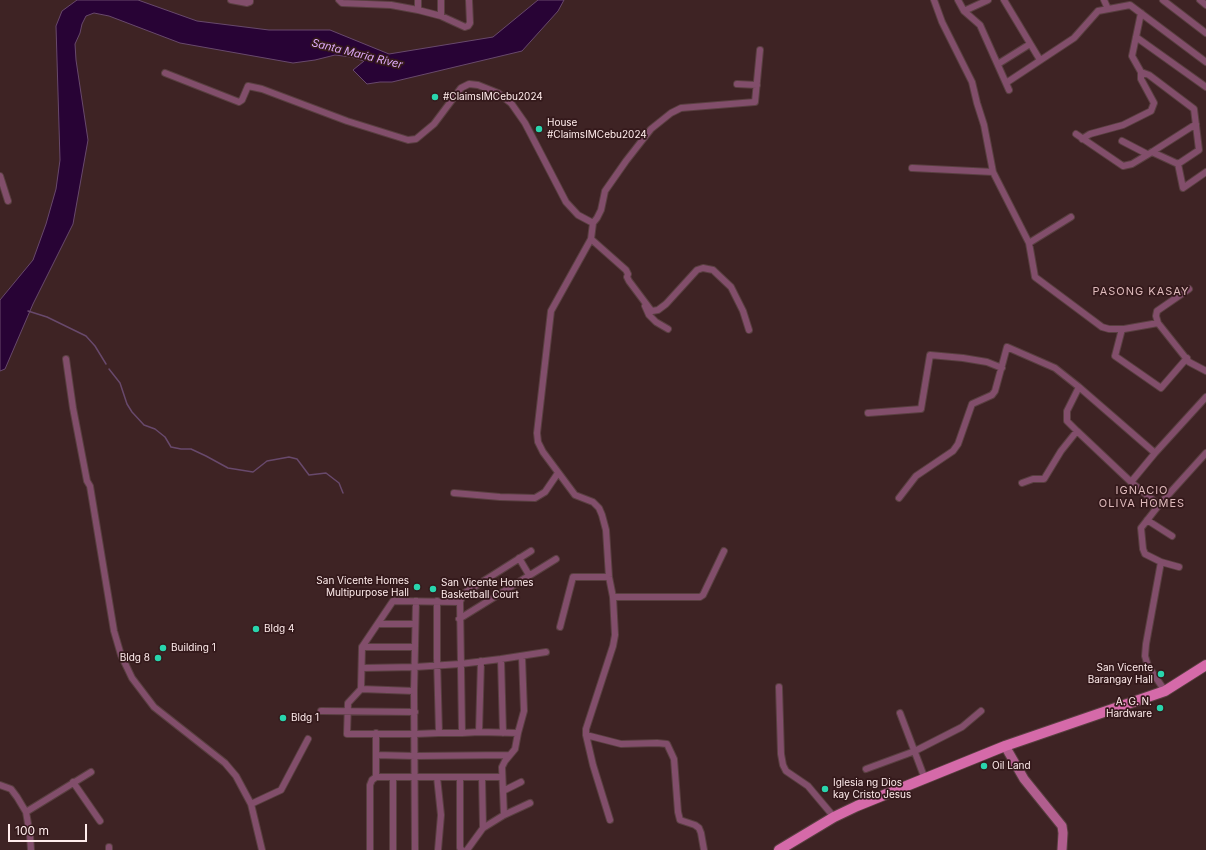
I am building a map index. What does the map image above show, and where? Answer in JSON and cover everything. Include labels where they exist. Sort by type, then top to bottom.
[{"type":"main road","points":[[779,850],[834,817],[1005,746],[1165,691],[1206,665]]},
{"type":"street","points":[[230,0],[247,3],[250,2],[250,0]]},
{"type":"street","points":[[339,0],[342,3],[391,3],[441,16],[465,27],[470,23],[469,0]]},
{"type":"street","points":[[418,0],[418,10]]},
{"type":"street","points":[[441,0],[441,16]]},
{"type":"street","points":[[934,0],[942,22],[972,82],[984,125],[993,172],[1029,243],[1036,277],[1102,327],[1109,329],[1122,329],[1158,323]]},
{"type":"street","points":[[958,0],[964,11],[980,25],[1009,90]]},
{"type":"street","points":[[964,11],[988,0]]},
{"type":"street","points":[[1004,0],[1040,60]]},
{"type":"street","points":[[1104,0],[1108,9]]},
{"type":"street","points":[[1163,0],[1206,34]]},
{"type":"street","points":[[1200,0],[1206,5]]},
{"type":"street","points":[[1006,83],[1074,38],[1098,11],[1130,5],[1206,62]]},
{"type":"street","points":[[1082,139],[1090,134],[1123,125],[1151,111],[1154,103],[1141,79],[1141,72],[1132,56],[1141,13]]},
{"type":"street","points":[[1136,37],[1206,87]]},
{"type":"street","points":[[998,64],[1030,44]]},
{"type":"street","points":[[610,820],[593,766],[586,735],[586,729],[615,636],[613,597],[608,577],[606,530],[602,515],[598,508],[593,502],[575,495],[543,452],[538,442],[537,433],[551,311],[591,239],[593,223],[601,210],[605,191],[651,129],[671,113],[681,108],[755,102],[760,50]]},
{"type":"street","points":[[1141,72],[1149,74],[1194,109],[1199,150],[1178,164]]},
{"type":"street","points":[[165,73],[239,102],[242,100],[248,86],[262,89],[347,121],[408,140],[416,139],[434,124],[460,88],[469,84],[478,85],[498,93],[511,103],[525,123],[566,202],[578,215],[593,223]]},
{"type":"street","points":[[737,84],[757,85]]},
{"type":"street","points":[[1076,134],[1123,166],[1132,164],[1196,124]]},
{"type":"street","points":[[1122,141],[1178,164]]},
{"type":"street","points":[[1178,164],[1183,188],[1206,172]]},
{"type":"street","points":[[912,168],[993,172]]},
{"type":"street","points":[[0,176],[8,201]]},
{"type":"street","points":[[1029,243],[1071,217]]},
{"type":"street","points":[[591,239],[626,270],[629,281],[650,309],[655,311],[666,304],[697,270],[704,268],[713,270],[731,287],[743,311],[749,330]]},
{"type":"street","points":[[1188,289],[1157,311],[1156,316],[1158,323],[1190,362],[1206,371]]},
{"type":"street","points":[[644,302],[645,308],[649,315],[656,322],[668,329]]},
{"type":"street","points":[[1122,329],[1114,356],[1161,388],[1187,358]]},
{"type":"street","points":[[899,498],[916,476],[953,451],[958,444],[972,404],[992,395],[995,391],[1007,347],[1055,368],[1080,387],[1154,453]]},
{"type":"street","points":[[868,413],[921,409],[930,355],[987,362],[1002,368]]},
{"type":"street","points":[[66,359],[73,408],[87,481],[90,486],[114,631],[121,656],[132,678],[154,707],[225,763],[236,776],[251,804],[262,850]]},
{"type":"street","points":[[1080,387],[1067,411],[1067,421],[1131,482],[1159,505]]},
{"type":"street","points":[[1131,482],[1154,453],[1206,397]]},
{"type":"street","points":[[1022,483],[1033,479],[1044,479],[1061,451],[1077,431]]},
{"type":"street","points":[[1180,567],[1149,557],[1143,549],[1140,528],[1206,453]]},
{"type":"street","points":[[454,493],[535,498],[545,492],[558,473]]},
{"type":"street","points":[[1147,520],[1172,536]]},
{"type":"street","points":[[462,733],[460,602],[463,594],[531,551]]},
{"type":"street","points":[[613,597],[700,597],[703,595],[724,551]]},
{"type":"street","points":[[519,558],[529,575]]},
{"type":"street","points":[[460,619],[556,559]]},
{"type":"street","points":[[1161,562],[1145,656],[1148,666],[1165,691]]},
{"type":"street","points":[[560,627],[573,577],[608,577]]},
{"type":"street","points":[[460,602],[393,601],[362,647],[362,689],[348,703],[347,734],[479,732],[518,733]]},
{"type":"street","points":[[415,850],[414,691],[416,601]]},
{"type":"street","points":[[437,601],[439,733]]},
{"type":"street","points":[[378,624],[415,624]]},
{"type":"street","points":[[362,647],[415,647]]},
{"type":"street","points":[[362,668],[437,666],[522,657],[546,652]]},
{"type":"street","points":[[504,815],[502,767],[509,755],[515,749],[524,711],[522,657]]},
{"type":"street","points":[[501,659],[503,733]]},
{"type":"street","points":[[479,732],[481,661]]},
{"type":"street","points":[[778,687],[781,754],[783,765],[786,771],[808,786],[834,817]]},
{"type":"street","points":[[362,689],[414,691]]},
{"type":"street","points":[[321,711],[415,712]]},
{"type":"street","points":[[866,769],[914,751],[962,728],[982,711]]},
{"type":"street","points":[[900,714],[925,779]]},
{"type":"street","points":[[376,733],[376,777]]},
{"type":"street","points":[[586,735],[621,744],[657,742],[667,744],[674,758],[678,812],[680,820],[684,823],[695,825],[699,828],[704,850]]},
{"type":"street","points":[[251,804],[281,790],[308,739]]},
{"type":"street","points":[[1005,746],[1024,778],[1062,826],[1062,850]]},
{"type":"street","points":[[376,755],[509,755]]},
{"type":"street","points":[[26,812],[91,772]]},
{"type":"street","points":[[370,850],[370,785],[372,780],[376,777],[502,777]]},
{"type":"street","points":[[393,850],[394,777]]},
{"type":"street","points":[[437,777],[441,815],[438,850]]},
{"type":"street","points":[[460,777],[460,848],[462,850]]},
{"type":"street","points":[[482,777],[483,828]]},
{"type":"street","points":[[73,782],[100,821]]},
{"type":"street","points":[[503,791],[521,782]]},
{"type":"street","points":[[0,785],[11,789],[26,812],[31,850]]},
{"type":"street","points":[[468,850],[483,828],[504,815],[530,803]]},
{"type":"water","name":"Santa Maria River","points":[[77,0],[138,0],[197,21],[269,30],[330,30],[389,54],[493,37],[538,0],[564,0],[558,11],[522,51],[392,82],[367,84],[353,70],[364,61],[351,57],[335,55],[293,63],[180,43],[109,16],[94,13],[86,16],[75,44],[88,140],[73,224],[33,304],[5,369],[0,371],[0,300],[33,260],[46,224],[56,189],[60,160],[56,26],[62,11]]},
{"type":"waterway","points":[[28,311],[47,317],[86,336],[95,346],[106,364]]},
{"type":"waterway","points":[[109,369],[120,383],[127,404],[132,412],[144,425],[155,429],[165,437],[171,447],[191,449],[228,468],[253,472],[267,461],[289,457],[297,459],[309,475],[326,473],[339,483],[343,493]]},
{"type":"place","name":"#ClaimsIMCebu2024","points":[[435,97]]},
{"type":"place","name":"House #ClaimsIMCebu2024","points":[[539,129]]},
{"type":"place","name":"San Vicente Homes Multipurpose Hall","points":[[417,587]]},
{"type":"place","name":"San Vicente Homes Basketball Court","points":[[433,589]]},
{"type":"place","name":"Bldg 4","points":[[256,629]]},
{"type":"place","name":"Building 1","points":[[163,648]]},
{"type":"place","name":"Bldg 8","points":[[158,658]]},
{"type":"place","name":"San Vicente Barangay Hall","points":[[1161,674]]},
{"type":"place","name":"A. G. N. Hardware","points":[[1160,708]]},
{"type":"place","name":"Bldg 1","points":[[283,718]]},
{"type":"place","name":"Oil Land","points":[[984,766]]},
{"type":"place","name":"Iglesia ng Dios kay Cristo Jesus","points":[[825,789]]},
{"type":"district","name":"PASONG KASAY","points":[[1141,292]]},
{"type":"district","name":"IGNACIO OLIVA HOMES","points":[[1142,497]]}]
